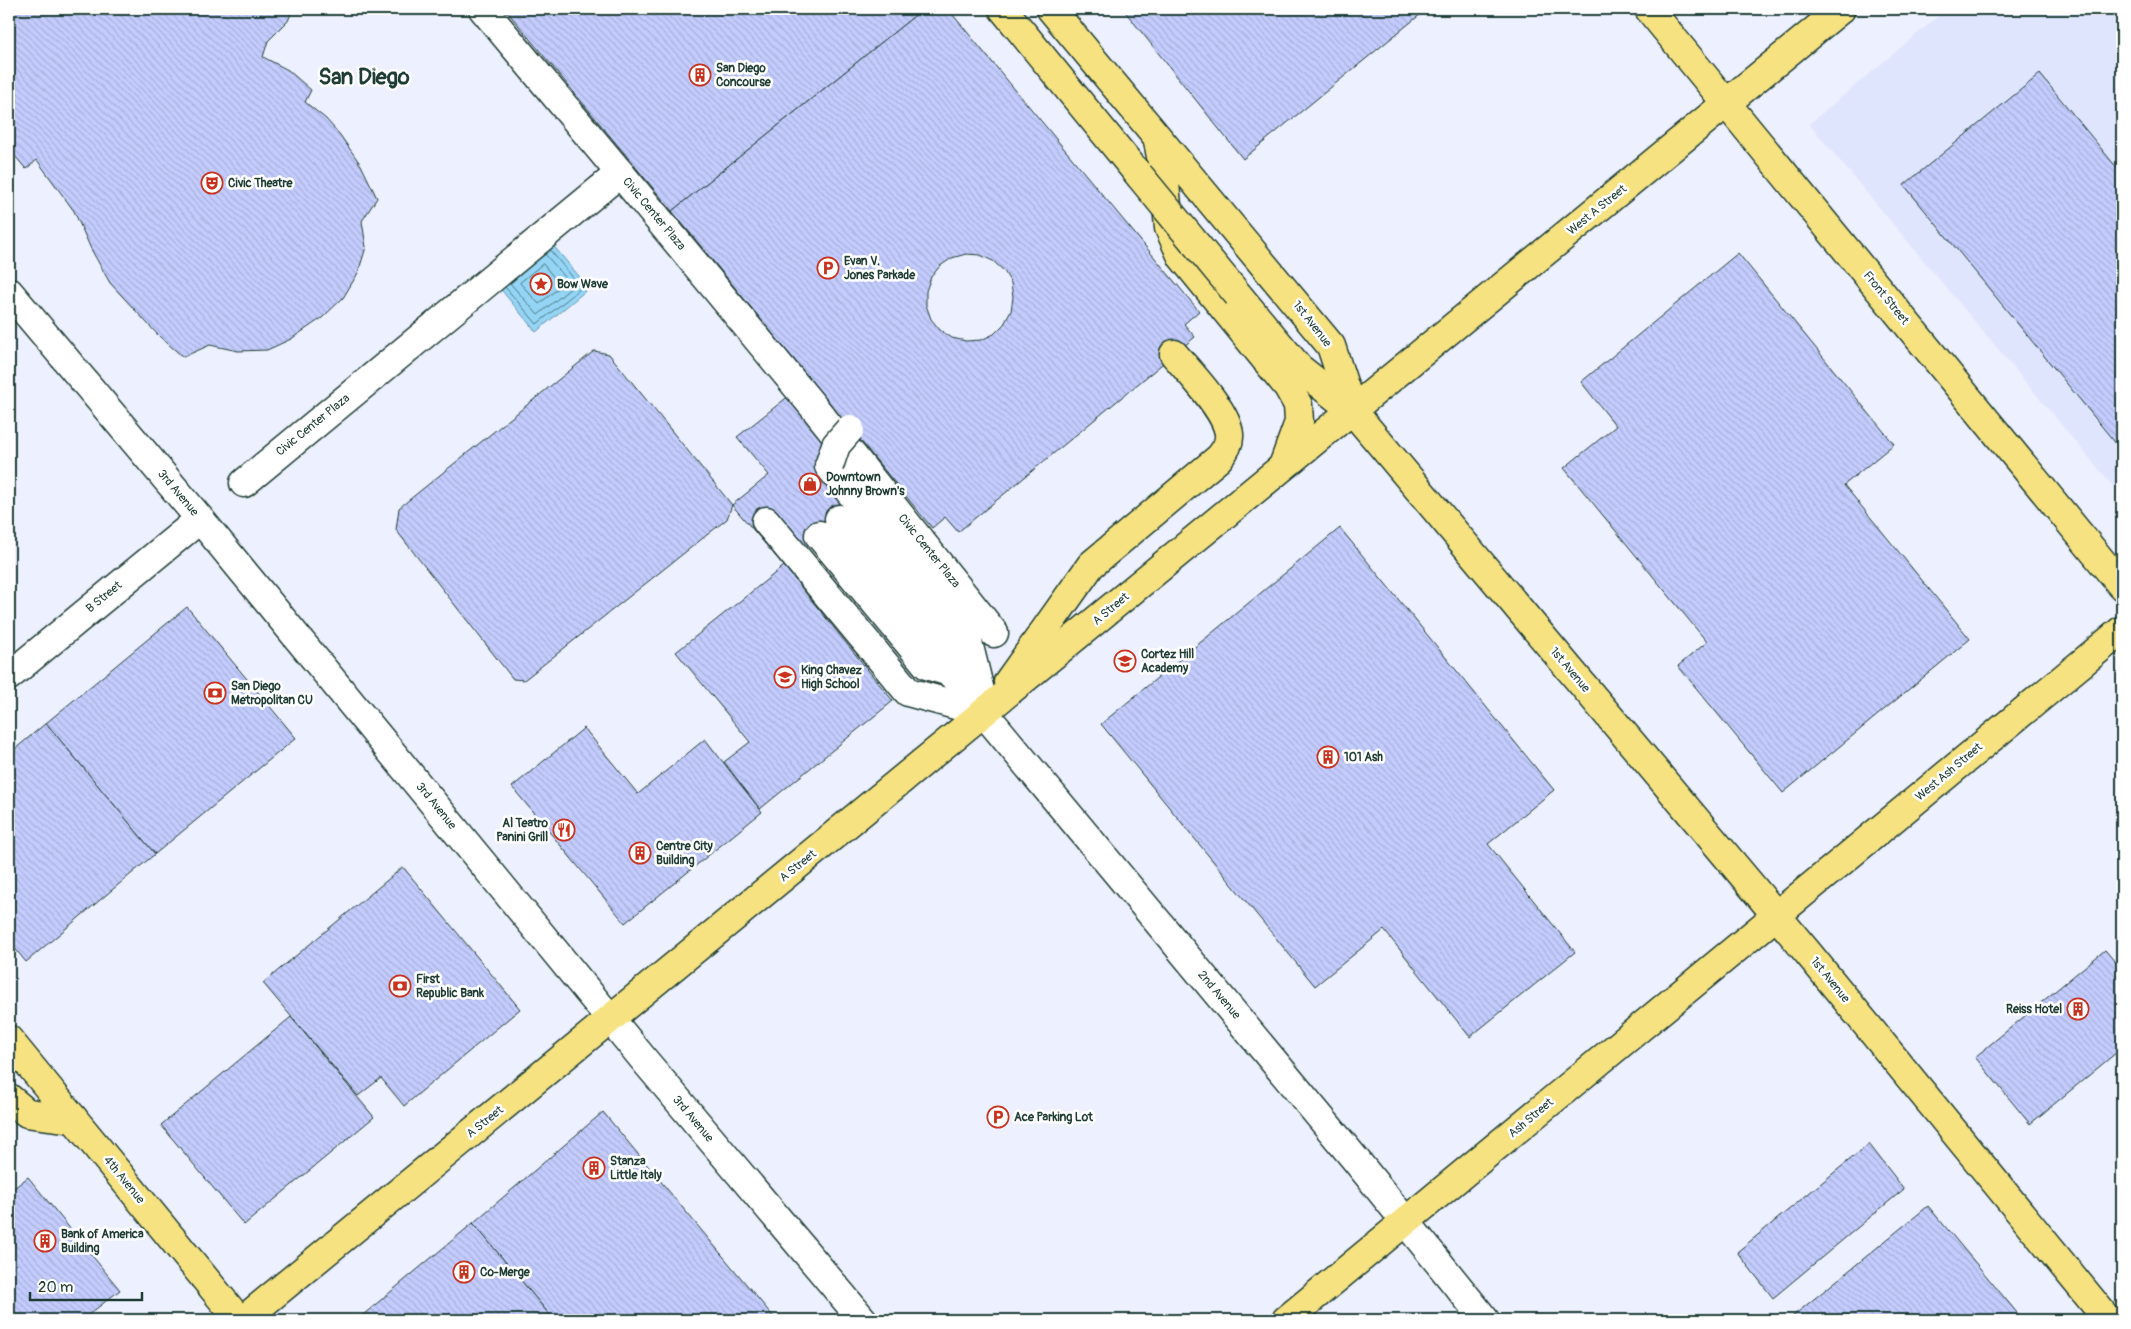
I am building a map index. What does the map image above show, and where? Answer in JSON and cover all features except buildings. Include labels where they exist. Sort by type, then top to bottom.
[{"type":"main road","points":[[1002,9],[1299,368],[1352,410]]},
{"type":"main road","name":"1st Avenue","points":[[1051,9],[1331,346],[1352,410],[1776,915],[2108,1320]]},
{"type":"main road","name":"Front Street","points":[[1649,9],[2122,586]]},
{"type":"main road","name":"West A Street","points":[[1352,410],[1841,9]]},
{"type":"main road","points":[[1158,140],[1164,172],[1169,228],[1182,257],[1288,387],[1298,405],[1297,431],[1282,468]]},
{"type":"main road","points":[[985,713],[1091,565],[1219,458],[1226,450],[1230,435],[1222,414],[1174,354]]},
{"type":"main road","name":"A Street","points":[[243,1320],[1352,410]]},
{"type":"main road","name":"West Ash Street","points":[[1776,915],[2122,630]]},
{"type":"main road","name":"Ash Street","points":[[1286,1320],[1776,915]]},
{"type":"main road","name":"4th Avenue","points":[[9,1040],[239,1320]]},
{"type":"main road","points":[[9,1098],[27,1113],[74,1119]]},
{"type":"street","points":[[483,9],[620,173]]},
{"type":"street","name":"Civic Center Plaza","points":[[244,483],[620,173],[817,411],[994,633]]},
{"type":"street","name":"3rd Avenue","points":[[9,292],[200,519],[610,1019],[862,1320]]},
{"type":"street","points":[[766,521],[908,692],[985,713],[967,638],[829,466],[836,445],[850,429]]},
{"type":"street","name":"B Street","points":[[9,676],[200,519]]},
{"type":"street","name":"2nd Avenue","points":[[829,527],[947,651],[950,672],[1406,1221],[1485,1320]]},
{"type":"shaded area","points":[[1947,9],[2120,9],[2122,11],[2122,497],[1809,124]]},
{"type":"water","name":"Bow Wave","points":[[546,237],[589,288],[536,332],[493,280]]},
{"type":"place","name":"San Diego Concourse","points":[[700,75]]},
{"type":"place","name":"Civic Theatre","points":[[212,183]]},
{"type":"place","name":"Evan V. Jones Parkade","points":[[828,268]]},
{"type":"place","name":"Bow Wave","points":[[541,284]]},
{"type":"place","name":"Downtown Johnny Brown's","points":[[810,484]]},
{"type":"place","name":"Cortez Hill Academy","points":[[1125,661]]},
{"type":"place","name":"King Chavez High School","points":[[785,677]]},
{"type":"place","name":"San Diego Metropolitan CU","points":[[215,693]]},
{"type":"place","name":"101 Ash","points":[[1328,757]]},
{"type":"place","name":"Al Teatro Panini Grill","points":[[564,830]]},
{"type":"place","name":"Centre City Building","points":[[640,853]]},
{"type":"place","name":"First Republic Bank","points":[[400,986]]},
{"type":"place","name":"Reiss Hotel","points":[[2078,1009]]},
{"type":"place","name":"Ace Parking Lot","points":[[998,1117]]},
{"type":"place","name":"Stanza Little Italy","points":[[594,1168]]},
{"type":"place","name":"Bank of America Building","points":[[45,1241]]},
{"type":"place","name":"Co-Merge","points":[[464,1272]]},
{"type":"district","name":"San Diego","points":[[364,77]]}]
